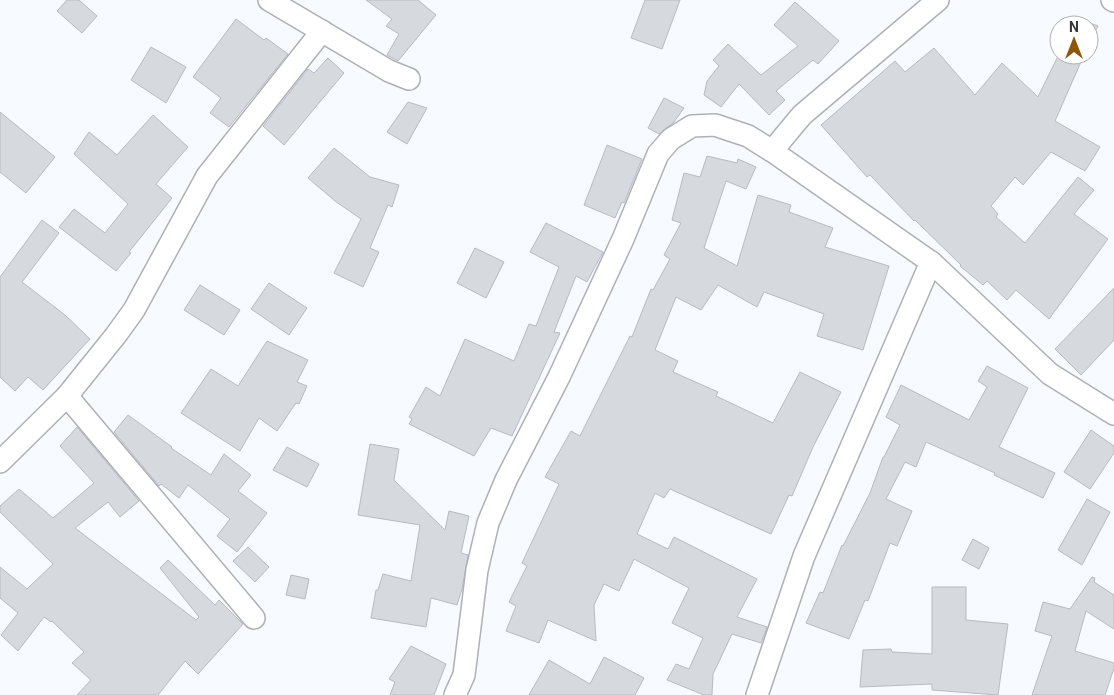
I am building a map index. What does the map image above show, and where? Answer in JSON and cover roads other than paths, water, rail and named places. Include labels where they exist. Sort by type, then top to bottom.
[{"type":"street","points":[[269,0],[389,71],[409,79]]},
{"type":"street","points":[[772,151],[802,115],[938,0]]},
{"type":"street","points":[[0,462],[67,396],[116,335],[134,310],[207,176],[322,31]]},
{"type":"street","points":[[455,695],[464,675],[477,570],[488,523],[506,480],[559,377],[623,239],[658,154],[671,140],[692,126],[715,125],[748,136],[772,151],[931,262],[1050,374],[1114,414]]},
{"type":"street","points":[[757,695],[804,556],[931,262]]},
{"type":"street","points":[[67,396],[254,618]]}]
